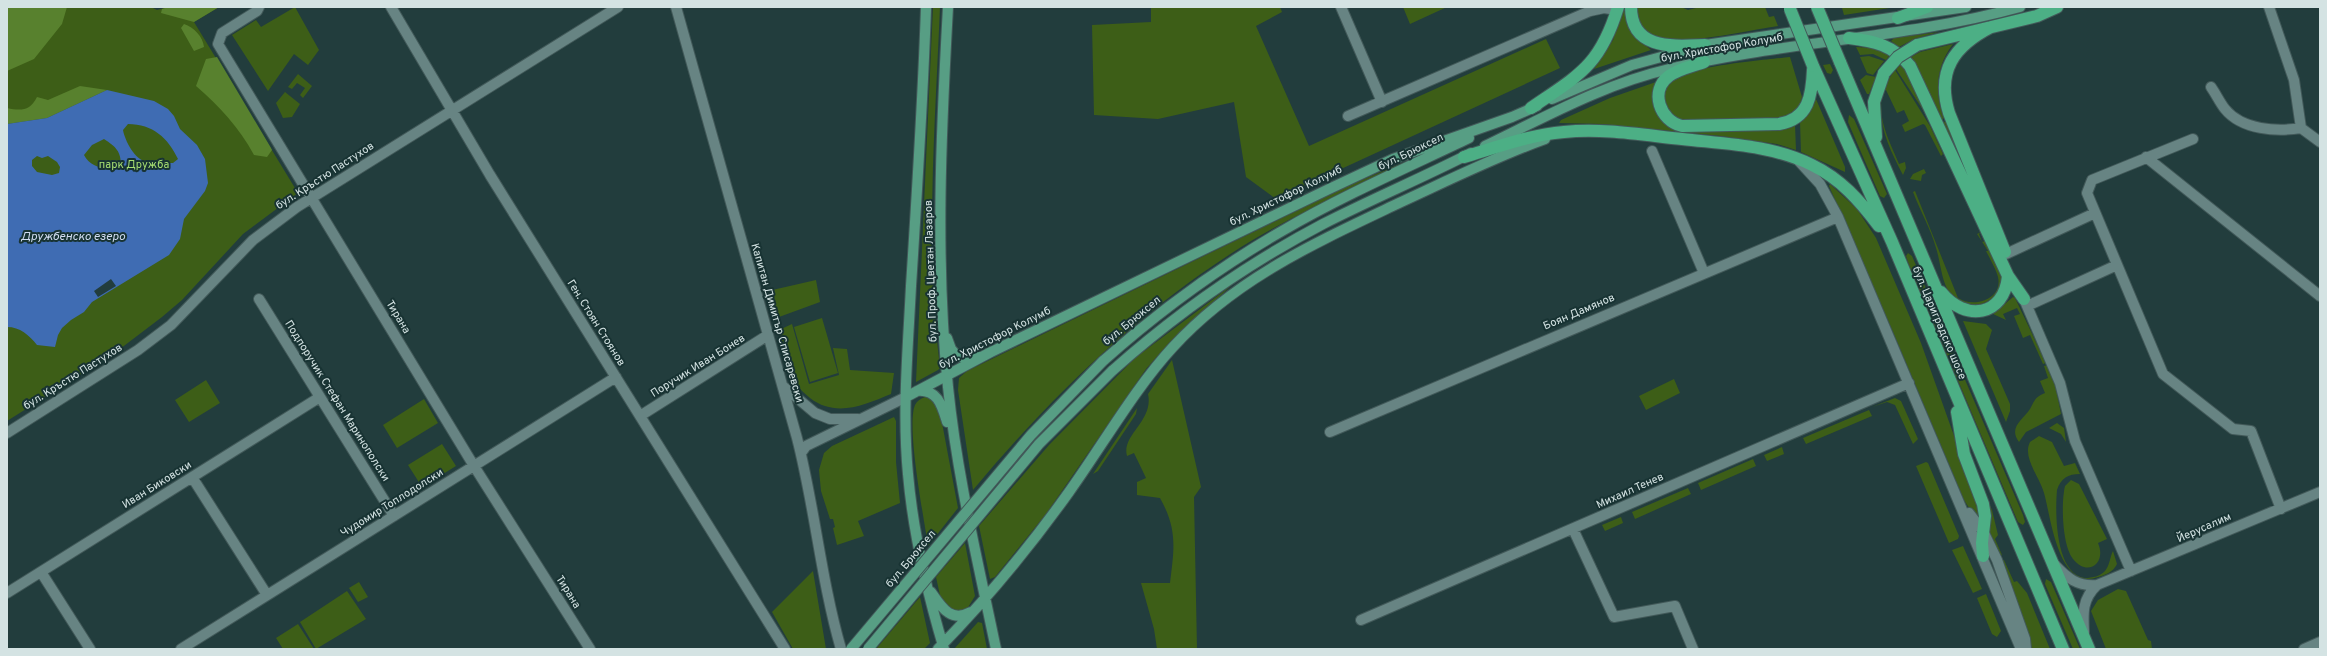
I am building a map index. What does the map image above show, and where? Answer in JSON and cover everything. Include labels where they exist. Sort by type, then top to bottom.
[{"type":"highway","points":[[1631,7],[1632,16],[1638,30],[1642,36],[1654,43],[1673,46],[1705,45]]},
{"type":"highway","name":"бул. Цариградско шосе","points":[[1817,7],[2086,644]]},
{"type":"highway","points":[[1898,18],[1927,7]]},
{"type":"highway","points":[[1878,152],[1874,102],[1884,73],[1902,53],[1917,45],[2037,16],[2057,7]]},
{"type":"highway","name":"бул. Цариградско шосе","points":[[1790,8],[1813,66],[1892,242],[2063,649]]},
{"type":"highway","points":[[1531,108],[1577,76],[1596,58],[1608,38],[1618,9]]},
{"type":"highway","points":[[1991,27],[1977,34],[1957,50],[1948,69],[1945,93],[1949,113],[2020,285],[2025,303]]},
{"type":"highway","points":[[1849,38],[1883,44],[1896,52],[1910,66],[2008,276],[2025,303]]},
{"type":"highway","points":[[1704,62],[1672,74],[1663,83],[1659,103],[1664,115],[1672,122],[1682,126],[1779,124],[1790,122],[1801,115],[1808,106],[1812,91],[1813,66]]},
{"type":"highway","points":[[1464,157],[1519,140],[1563,132],[1632,134],[1758,148],[1796,158],[1825,172],[1851,192],[1892,242]]},
{"type":"highway","points":[[1930,273],[1946,298],[1958,307],[1971,311],[1985,310],[1996,304],[2003,295],[2008,276]]},
{"type":"highway","points":[[1954,392],[1964,454],[1983,504],[1985,516],[1983,531],[1983,556]]},
{"type":"main road","name":"бул. Проф. Цветан Лазаров","points":[[926,7],[906,397],[908,474],[917,542],[941,648]]},
{"type":"main road","name":"бул. Проф. Цветан Лазаров","points":[[948,7],[941,156],[940,258],[943,328],[954,442],[964,501],[996,649]]},
{"type":"main road","name":"бул. Христофор Колумб","points":[[906,397],[991,352],[1393,159],[1512,117],[1632,65],[1705,45],[1966,7]]},
{"type":"main road","name":"бул. Христофор Колумб","points":[[1385,194],[1579,100],[1610,87],[1667,69],[1849,38],[1936,25],[2020,7]]},
{"type":"main road","name":"бул. Брюксел","points":[[851,649],[1031,435],[1103,361],[1149,321],[1254,248],[1341,199],[1512,117]]},
{"type":"main road","points":[[1301,250],[1484,163],[1563,132]]},
{"type":"main road","points":[[941,648],[986,600],[1027,549],[1173,347],[1220,303],[1258,276],[1301,250],[1385,194]]},
{"type":"main road","points":[[868,649],[1039,444],[1112,371],[1169,323],[1244,271],[1323,224],[1385,194]]},
{"type":"main road","points":[[943,328],[951,349],[958,357],[968,357],[991,352]]},
{"type":"main road","points":[[916,392],[930,393],[938,398],[954,442]]},
{"type":"main road","points":[[928,588],[943,609],[951,615],[962,616],[975,611]]},
{"type":"street","name":"Тирана","points":[[259,7],[257,12],[222,33],[218,44],[474,466],[590,649]]},
{"type":"street","name":"Ген. Стоян Стоянов","points":[[391,7],[452,111],[785,649]]},
{"type":"street","name":"бул. Кръстю Пастухов","points":[[7,432],[138,350],[171,325],[253,240],[311,197],[618,7]]},
{"type":"street","name":"Капитан Димитър Списаревски","points":[[676,7],[784,387],[801,453],[832,615],[842,649]]},
{"type":"street","points":[[1341,7],[1382,102]]},
{"type":"street","points":[[2269,7],[2294,80],[2302,128],[2320,142]]},
{"type":"street","points":[[1348,116],[1590,11],[1604,8],[1618,9]]},
{"type":"street","points":[[2211,88],[2225,109],[2233,117],[2246,123],[2284,130],[2302,128]]},
{"type":"street","points":[[2193,139],[2092,180],[2087,194],[2163,374],[2233,429],[2251,431],[2281,509]]},
{"type":"street","points":[[1652,151],[1704,273]]},
{"type":"street","points":[[2146,157],[2320,296]]},
{"type":"street","points":[[1796,158],[1820,184],[1838,217],[2022,649]]},
{"type":"street","points":[[2006,254],[2095,213]]},
{"type":"street","name":"Боян Дамянов","points":[[1330,432],[1838,217]]},
{"type":"street","points":[[2117,265],[2025,303],[2060,383],[2075,441],[2131,571]]},
{"type":"street","name":"Подпоручик Стефан Маринополски","points":[[259,298],[394,516]]},
{"type":"street","name":"Поручик Иван Бонев","points":[[640,416],[768,335]]},
{"type":"street","name":"Чудомир Топлодолски","points":[[181,649],[616,377]]},
{"type":"street","name":"Михаил Тенев","points":[[1361,620],[1909,383]]},
{"type":"street","points":[[784,387],[798,400],[820,415],[830,419],[862,418]]},
{"type":"street","name":"Иван Биковски","points":[[7,593],[320,396]]},
{"type":"street","name":"бул. Христофор Колумб","points":[[801,453],[806,446],[906,397]]},
{"type":"street","points":[[192,477],[267,595]]},
{"type":"street","name":"Йерусалим","points":[[2050,560],[2075,582],[2088,586],[2097,585],[2320,492]]},
{"type":"street","points":[[1957,495],[1983,531],[2004,575],[2025,639],[2026,649]]},
{"type":"street","points":[[1573,529],[1614,617],[1675,606],[1694,649]]},
{"type":"street","points":[[41,572],[90,649]]},
{"type":"street","points":[[2086,644],[2083,609],[2086,598],[2097,585]]},
{"type":"street","points":[[2304,649],[2320,642]]},
{"type":"green space","name":"парк Дружба","points":[[7,7],[151,7],[157,10],[168,7],[219,7],[194,22],[298,193],[243,234],[182,300],[162,317],[112,355],[7,421]]},
{"type":"green space","points":[[7,7],[67,7],[62,24],[34,59],[7,71]]},
{"type":"green space","points":[[168,7],[219,7],[194,22],[161,13],[162,9]]},
{"type":"green space","points":[[295,7],[319,50],[308,65],[294,54],[268,91],[232,35],[256,20],[261,27]]},
{"type":"green space","points":[[933,7],[940,7],[932,188],[932,233],[935,323],[940,368],[916,382]]},
{"type":"green space","points":[[1151,7],[1280,7],[1282,12],[1256,26],[1309,146],[1546,39],[1560,68],[1276,199],[1246,177],[1234,102],[1158,119],[1094,115],[1092,25],[1151,22]]},
{"type":"green space","points":[[1403,7],[1447,7],[1410,24]]},
{"type":"green space","points":[[1623,7],[1627,7],[1642,42],[1651,50],[1594,69],[1613,40]]},
{"type":"green space","points":[[1636,7],[1681,7],[1688,10],[1700,7],[1765,7],[1769,17],[1774,16],[1778,26],[1695,39],[1664,40],[1653,38],[1646,33],[1639,20]]},
{"type":"green space","points":[[1896,7],[1844,15],[1842,8]]},
{"type":"green space","points":[[184,24],[191,27],[197,33],[202,40],[204,47],[194,51],[181,28]]},
{"type":"green space","points":[[1939,32],[1914,39],[1899,47],[1891,41],[1894,38]]},
{"type":"green space","points":[[1953,44],[1943,61],[1938,80],[1939,99],[1944,118],[1941,120],[1911,57],[1920,52]]},
{"type":"green space","points":[[1856,47],[1874,48],[1890,55],[1886,60],[1873,54],[1860,55]]},
{"type":"green space","points":[[1869,56],[1884,61],[1873,75],[1867,73],[1860,57]]},
{"type":"green space","points":[[217,57],[272,150],[267,157],[254,155],[242,135],[228,118],[213,101],[196,86],[206,59]]},
{"type":"green space","points":[[1790,57],[1802,97],[1799,108],[1786,118],[1684,121],[1673,115],[1667,109],[1664,102],[1666,88],[1669,83],[1677,77],[1690,72],[1745,62]]},
{"type":"green space","points":[[1830,64],[1833,70],[1831,74],[1827,73],[1823,65]]},
{"type":"green space","points":[[1901,64],[1909,76],[1929,119],[1896,69]]},
{"type":"green space","points":[[1895,70],[1930,126],[1943,154],[1941,156],[1925,125],[1923,124],[1905,132],[1902,125],[1909,121],[1904,110],[1897,113],[1886,90],[1884,90]]},
{"type":"green space","points":[[298,74],[312,86],[303,98],[300,95],[305,88],[297,83],[292,89],[288,87]]},
{"type":"green space","points":[[1866,75],[1876,77],[1869,94],[1867,94],[1860,80]]},
{"type":"green space","points":[[1656,82],[1657,88],[1655,104],[1657,114],[1668,125],[1785,129],[1795,125],[1796,150],[1777,144],[1721,136],[1602,124],[1559,123],[1561,120],[1610,98]]},
{"type":"green space","points":[[80,86],[107,90],[47,118],[7,124],[7,108],[17,110],[25,109],[34,102],[37,97],[48,100]]},
{"type":"green space","points":[[285,92],[300,104],[292,117],[283,118],[276,103]]},
{"type":"green space","points":[[1816,99],[1845,167],[1845,172],[1801,152],[1800,122],[1811,110]]},
{"type":"green space","points":[[1881,109],[1884,128],[1899,164],[1905,162],[1906,168],[1903,175],[1890,149],[1882,122]]},
{"type":"green space","points":[[1849,115],[1854,119],[1887,194],[1884,198],[1880,196],[1848,122]]},
{"type":"green space","points":[[1946,121],[1971,184],[1942,123]]},
{"type":"green space","points":[[1426,153],[1384,175],[1277,226],[1216,264],[1177,291],[1104,352],[1070,385],[1036,419],[973,490],[958,390],[959,378],[967,371],[1350,185]]},
{"type":"green space","points":[[1924,169],[1926,173],[1922,175],[1921,181],[1910,179],[1913,174]]},
{"type":"green space","points":[[1830,184],[1857,209],[1876,238],[1921,343],[1974,492],[1981,520],[1973,514],[1964,500],[1829,186]]},
{"type":"green space","points":[[1915,191],[1958,298],[1964,301],[1979,302],[1986,300],[1996,291],[1998,277],[1986,251],[1988,251],[1982,242],[1985,241],[2001,277],[2000,286],[1996,294],[1990,300],[1974,305],[1966,304],[1958,301],[1951,295],[1943,278],[1934,241],[1913,192]]},
{"type":"green space","points":[[1908,253],[1912,256],[2023,515],[2025,522],[2023,525],[2018,522],[1909,265],[1906,256]]},
{"type":"green space","points":[[816,280],[820,302],[779,317],[774,314],[768,291]]},
{"type":"green space","points":[[1232,285],[1171,341],[1146,369],[1046,514],[995,577],[990,579],[979,526],[1049,445],[1135,358]]},
{"type":"green space","points":[[2013,297],[2015,298],[2046,363],[2043,364],[2030,335],[2023,338],[2014,316],[2020,314],[2017,308],[2003,314],[2006,320],[1993,314]]},
{"type":"green space","points":[[822,318],[838,373],[810,382],[794,327]]},
{"type":"green space","points":[[1963,321],[1986,324],[1992,330],[1986,349],[2010,404],[2010,411],[2006,422]]},
{"type":"green space","points":[[792,324],[809,384],[839,375],[833,348],[847,349],[850,370],[894,373],[891,394],[850,408],[830,407],[820,404],[810,398],[795,383],[787,361],[779,330]]},
{"type":"green space","points":[[1172,360],[1201,487],[1194,497],[1197,649],[1157,649],[1154,629],[1141,583],[1170,583],[1173,560],[1172,530],[1166,509],[1160,498],[1137,495],[1137,482],[1146,478],[1134,453],[1127,456],[1126,448],[1146,412],[1149,404],[1148,394]]},
{"type":"green space","points":[[2047,365],[2055,384],[2061,414],[2026,432],[2019,442],[2015,432],[2018,424],[2036,399],[2045,393],[2040,381],[2048,378],[2044,366]]},
{"type":"green space","points":[[1674,379],[1680,393],[1646,410],[1639,396]]},
{"type":"green space","points":[[206,380],[220,403],[189,422],[175,400]]},
{"type":"green space","points":[[925,397],[931,398],[940,412],[958,508],[928,546],[914,451],[913,432],[915,405],[919,400]]},
{"type":"green space","points":[[1895,398],[1901,401],[1918,439],[1913,444],[1895,405],[1887,402],[1872,407]]},
{"type":"green space","points":[[424,399],[438,423],[397,448],[383,425]]},
{"type":"green space","points":[[1137,408],[1136,414],[1098,471],[1093,474]]},
{"type":"green space","points":[[1869,410],[1872,416],[1806,444],[1803,438]]},
{"type":"green space","points":[[894,417],[896,421],[896,462],[900,503],[858,521],[864,536],[837,545],[833,528],[835,527],[833,519],[830,519],[821,491],[819,470],[824,453],[832,446]]},
{"type":"green space","points":[[2057,423],[2064,428],[2066,442],[2061,434],[2049,428]]},
{"type":"green space","points":[[2039,436],[2052,442],[2064,466],[2075,463],[2080,474],[2069,476],[2063,480],[2057,490],[2056,512],[2059,541],[2062,554],[2068,566],[2075,574],[2085,578],[2091,578],[2084,579],[2074,574],[2065,563],[2054,534],[2042,487],[2032,468],[2028,448],[2030,442]]},
{"type":"green space","points":[[442,444],[456,466],[422,487],[408,465]]},
{"type":"green space","points":[[1782,447],[1784,454],[1767,461],[1764,455]]},
{"type":"green space","points":[[1753,459],[1756,466],[1701,490],[1698,483]]},
{"type":"green space","points":[[1970,459],[1992,510],[1998,535],[1995,539],[2002,555],[1998,556],[1987,533]]},
{"type":"green space","points":[[1926,462],[1928,463],[1959,536],[1958,539],[1949,543],[1916,466]]},
{"type":"green space","points":[[2071,480],[2079,484],[2107,539],[2098,543],[2100,557],[2094,566],[2084,567],[2078,564],[2069,553],[2063,524],[2063,503],[2065,486]]},
{"type":"green space","points":[[1688,488],[1691,494],[1635,519],[1632,512]]},
{"type":"green space","points":[[1621,517],[1623,523],[1605,531],[1602,525]]},
{"type":"green space","points":[[965,543],[975,596],[967,609],[956,613],[941,600],[936,577]]},
{"type":"green space","points":[[1963,546],[1982,589],[1973,593],[1952,550]]},
{"type":"green space","points":[[2113,551],[2117,564],[2106,574],[2091,578],[2103,573],[2107,569]]},
{"type":"green space","points":[[2004,560],[2014,582],[2017,581],[2027,593],[2050,649],[2032,649],[2000,561]]},
{"type":"green space","points":[[813,571],[826,649],[793,649],[772,612]]},
{"type":"green space","points":[[2046,579],[2051,582],[2080,649],[2073,649],[2045,584]]},
{"type":"green space","points":[[359,582],[368,597],[358,602],[349,588]]},
{"type":"green space","points":[[2118,589],[2126,591],[2148,640],[2151,641],[2152,649],[2106,649],[2091,611],[2098,600]]},
{"type":"green space","points":[[347,591],[366,619],[316,649],[300,622]]},
{"type":"green space","points":[[1986,594],[2001,631],[1997,637],[1992,634],[1977,598]]},
{"type":"green space","points":[[920,597],[930,643],[924,649],[876,649]]},
{"type":"green space","points":[[978,622],[982,623],[987,649],[954,649]]},
{"type":"green space","points":[[298,624],[314,649],[283,649],[276,638]]},
{"type":"water","name":"Дружбенско езеро","points":[[107,90],[154,101],[168,109],[174,116],[180,129],[197,145],[205,159],[208,183],[205,191],[184,219],[180,239],[169,255],[92,302],[84,312],[62,328],[58,335],[55,347],[37,345],[24,332],[16,328],[7,327],[7,124],[47,118]],"holes":[[[128,124],[145,127],[159,134],[174,151],[178,159],[173,163],[160,163],[147,162],[138,158],[128,144],[124,134],[123,130]],[[104,139],[115,147],[119,153],[121,166],[111,168],[95,166],[87,160],[84,155],[92,145]],[[37,156],[42,158],[48,156],[57,162],[60,167],[59,173],[52,175],[37,172],[32,166],[32,160]]]},
{"type":"pier","points":[[111,279],[116,286],[98,297],[94,291]]}]
